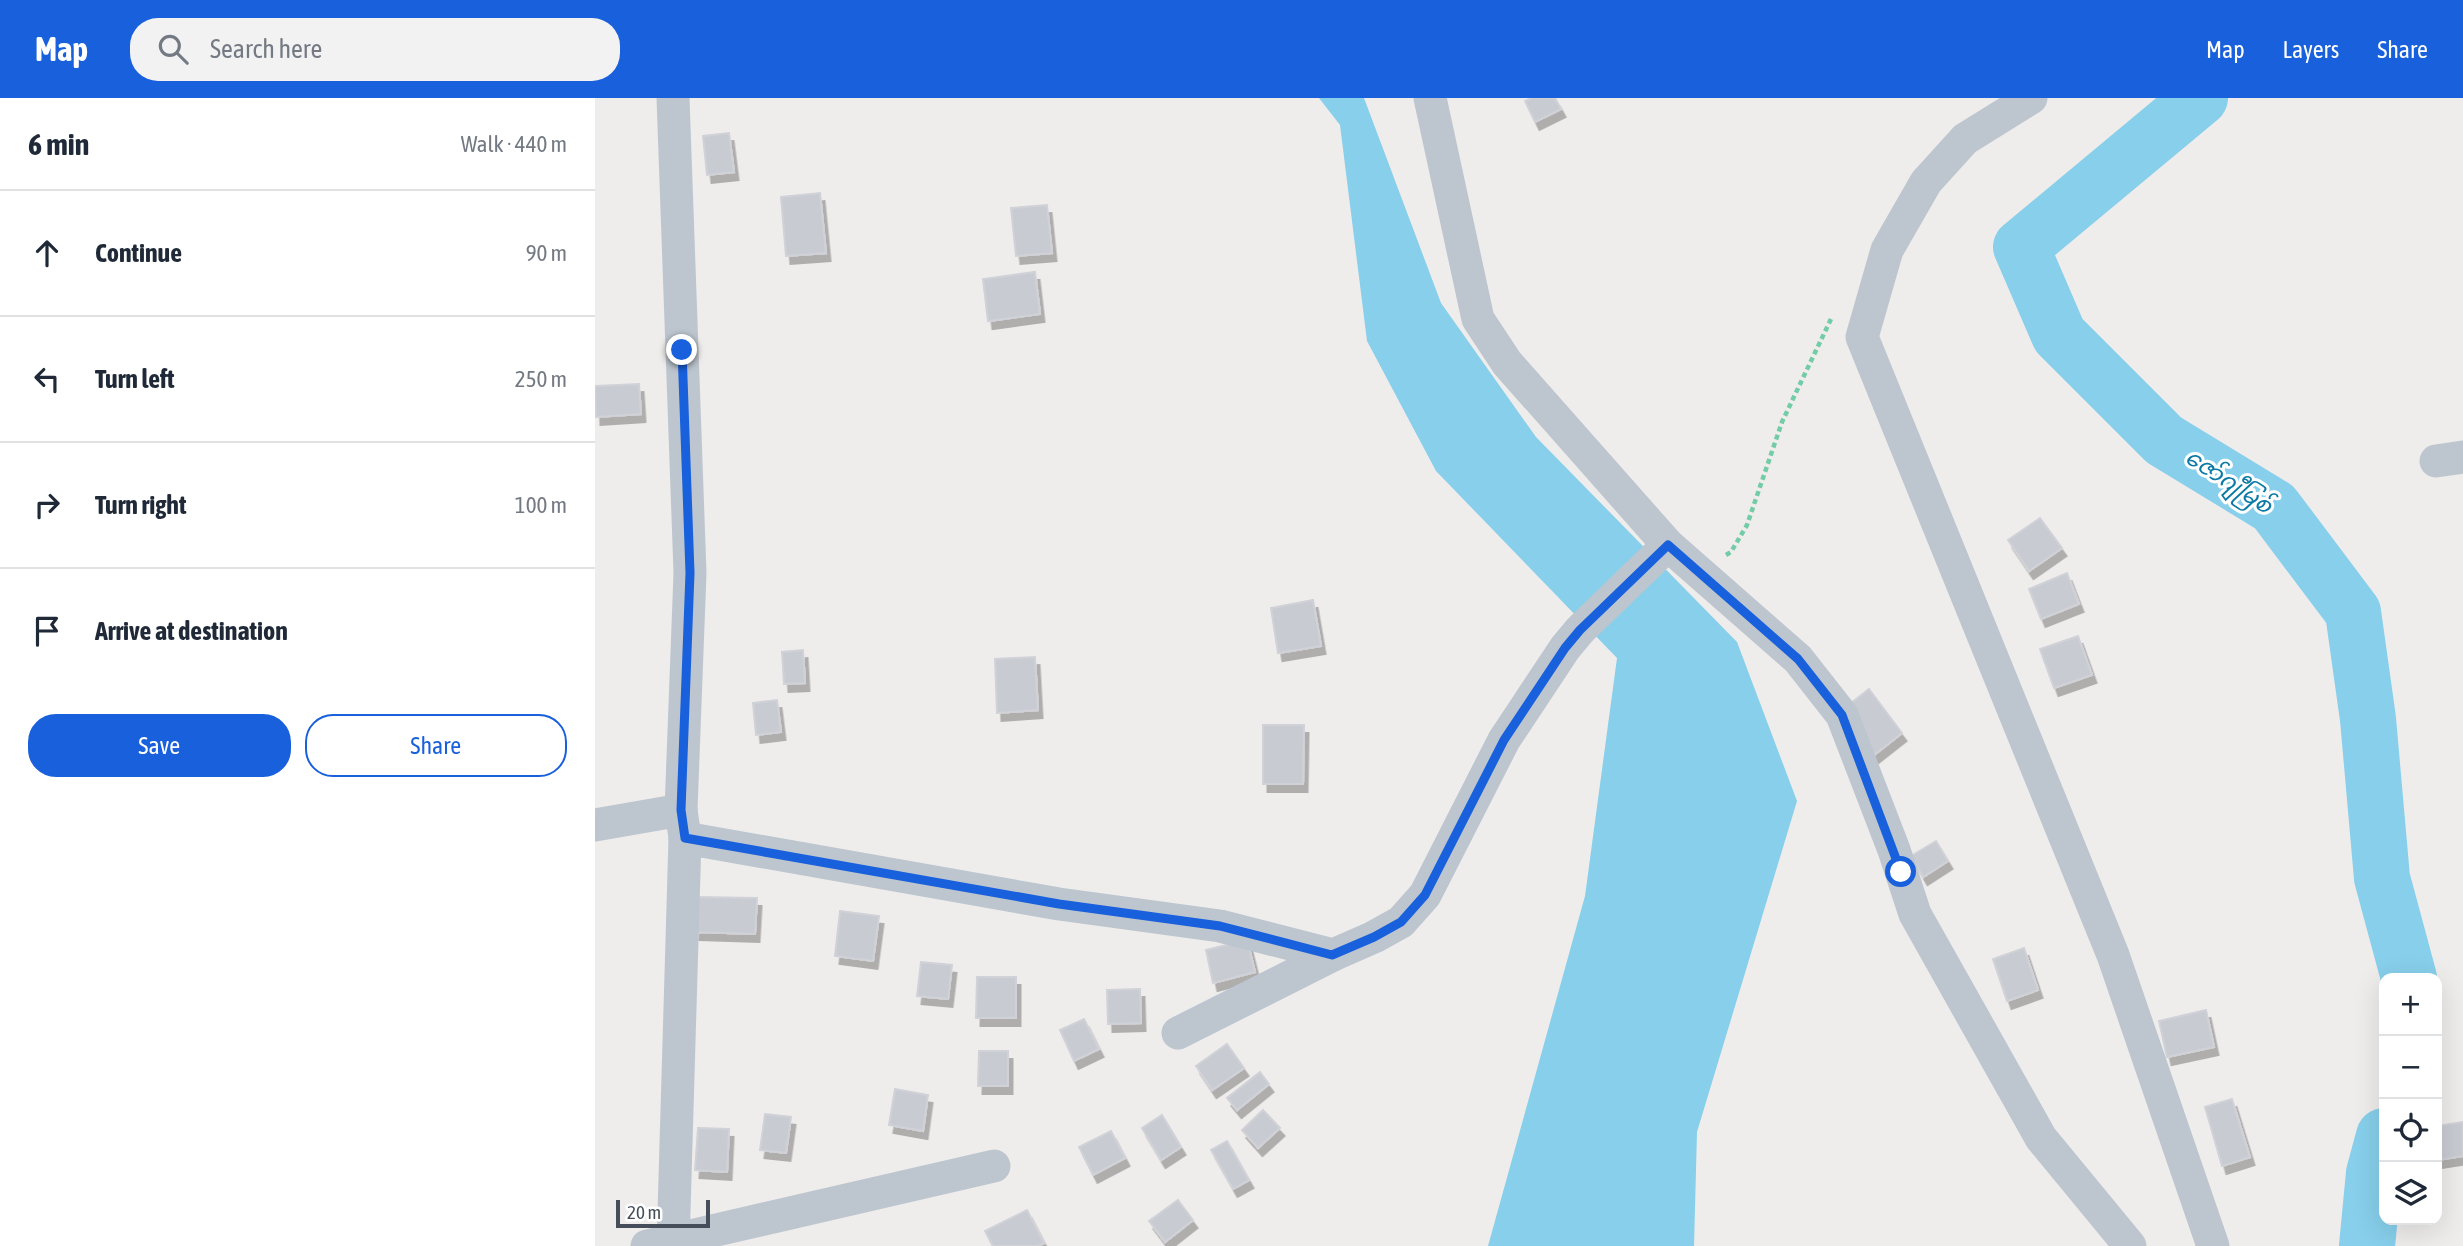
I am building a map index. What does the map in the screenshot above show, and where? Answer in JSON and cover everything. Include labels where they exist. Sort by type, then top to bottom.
[{"type":"street","points":[[673,98],[690,573],[683,824],[665,1244],[993,1166]]},
{"type":"street","points":[[1430,98],[1478,319],[1507,363],[1673,555],[1798,659],[1842,715],[1894,850],[1915,914],[2041,1138],[2130,1246]]},
{"type":"street","points":[[2023,100],[1965,139],[1926,181],[1887,250],[1862,337],[2113,955],[2213,1246]]},
{"type":"street","points":[[1178,1033],[1401,922],[1425,895],[1504,740],[1565,648],[1580,630],[1673,555]]},
{"type":"street","points":[[595,825],[683,824],[1059,904],[1220,926],[1332,955]]},
{"type":"path","points":[[1673,555],[1731,552],[1747,525],[1782,422],[1836,309]]},
{"type":"water","points":[[1319,98],[1364,98],[1441,303],[1536,437],[1737,642],[1797,801],[1697,1132],[1694,1246],[1488,1246],[1585,896],[1617,658],[1436,471],[1367,341],[1340,125]]},
{"type":"building","points":[[1532,98],[1555,98],[1561,109],[1535,122],[1525,101]]},
{"type":"building","points":[[729,133],[734,172],[707,175],[703,136]]},
{"type":"building","points":[[820,193],[826,253],[786,256],[781,197]]},
{"type":"building","points":[[1047,205],[1052,253],[1016,256],[1011,208]]},
{"type":"building","points":[[1035,272],[1040,314],[988,321],[983,279]]},
{"type":"building","points":[[639,384],[641,414],[596,417],[595,386]]},
{"type":"building","points":[[2040,518],[2062,548],[2029,571],[2008,540]]},
{"type":"building","points":[[2067,573],[2079,604],[2041,619],[2029,589]]},
{"type":"building","points":[[1313,600],[1321,646],[1278,653],[1271,608]]},
{"type":"building","points":[[2078,636],[2092,675],[2054,688],[2040,649]]},
{"type":"building","points":[[803,650],[805,683],[784,684],[782,652]]},
{"type":"building","points":[[1035,657],[1038,710],[997,713],[995,659]]},
{"type":"building","points":[[1869,689],[1902,733],[1874,755],[1841,711]]},
{"type":"building","points":[[777,700],[781,732],[756,735],[753,703]]},
{"type":"building","points":[[1263,725],[1304,725],[1303,784],[1263,784]]},
{"type":"building","points":[[1936,841],[1948,861],[1923,877],[1911,856]]},
{"type":"building","points":[[697,897],[757,898],[755,934],[695,932]]},
{"type":"building","points":[[840,911],[879,916],[873,961],[835,956]]},
{"type":"building","points":[[1247,940],[1255,972],[1213,983],[1206,950]]},
{"type":"building","points":[[2024,948],[2038,990],[2007,1001],[1993,959]]},
{"type":"building","points":[[921,962],[952,965],[948,999],[917,996]]},
{"type":"building","points":[[977,977],[1016,977],[1016,1018],[976,1018]]},
{"type":"building","points":[[1140,989],[1141,1023],[1108,1024],[1107,990]]},
{"type":"building","points":[[2206,1010],[2214,1047],[2167,1057],[2159,1021]]},
{"type":"building","points":[[1084,1019],[1099,1049],[1074,1061],[1060,1030]]},
{"type":"building","points":[[1227,1044],[1244,1068],[1212,1090],[1196,1066]]},
{"type":"building","points":[[979,1051],[1008,1051],[1008,1086],[978,1086]]},
{"type":"building","points":[[1260,1072],[1269,1084],[1237,1110],[1227,1098]]},
{"type":"building","points":[[895,1089],[928,1095],[923,1131],[889,1125]]},
{"type":"building","points":[[2232,1099],[2250,1157],[2222,1166],[2205,1107]]},
{"type":"building","points":[[1263,1110],[1280,1128],[1258,1148],[1242,1130]]},
{"type":"building","points":[[765,1114],[791,1117],[786,1153],[760,1150]]},
{"type":"building","points":[[1162,1115],[1181,1147],[1161,1160],[1142,1128]]},
{"type":"building","points":[[2463,1122],[2463,1156],[2442,1159],[2442,1125]]},
{"type":"building","points":[[698,1128],[729,1129],[727,1172],[695,1170]]},
{"type":"building","points":[[1111,1131],[1125,1158],[1093,1175],[1079,1147]]},
{"type":"building","points":[[1227,1141],[1249,1180],[1233,1189],[1211,1150]]},
{"type":"building","points":[[1178,1200],[1193,1220],[1165,1242],[1149,1221]]},
{"type":"building","points":[[1027,1210],[1044,1243],[1038,1246],[993,1246],[985,1231]]},
{"type":"waterway","name":"ဇော်ဂျီမြစ်","points":[[2200,98],[2021,247],[2059,335],[2164,440],[2274,507],[2353,612],[2368,719],[2382,878],[2408,973]]},
{"type":"waterway","name":"ဇော်ဂျီမြစ်","points":[[2367,1246],[2374,1173],[2379,1154]]},
{"type":"route","points":[[682,350],[690,573],[681,810],[685,838],[1059,904],[1220,926],[1332,955],[1401,922],[1425,895],[1504,740],[1565,648],[1580,630],[1668,545],[1798,659],[1842,715],[1901,872]]}]
